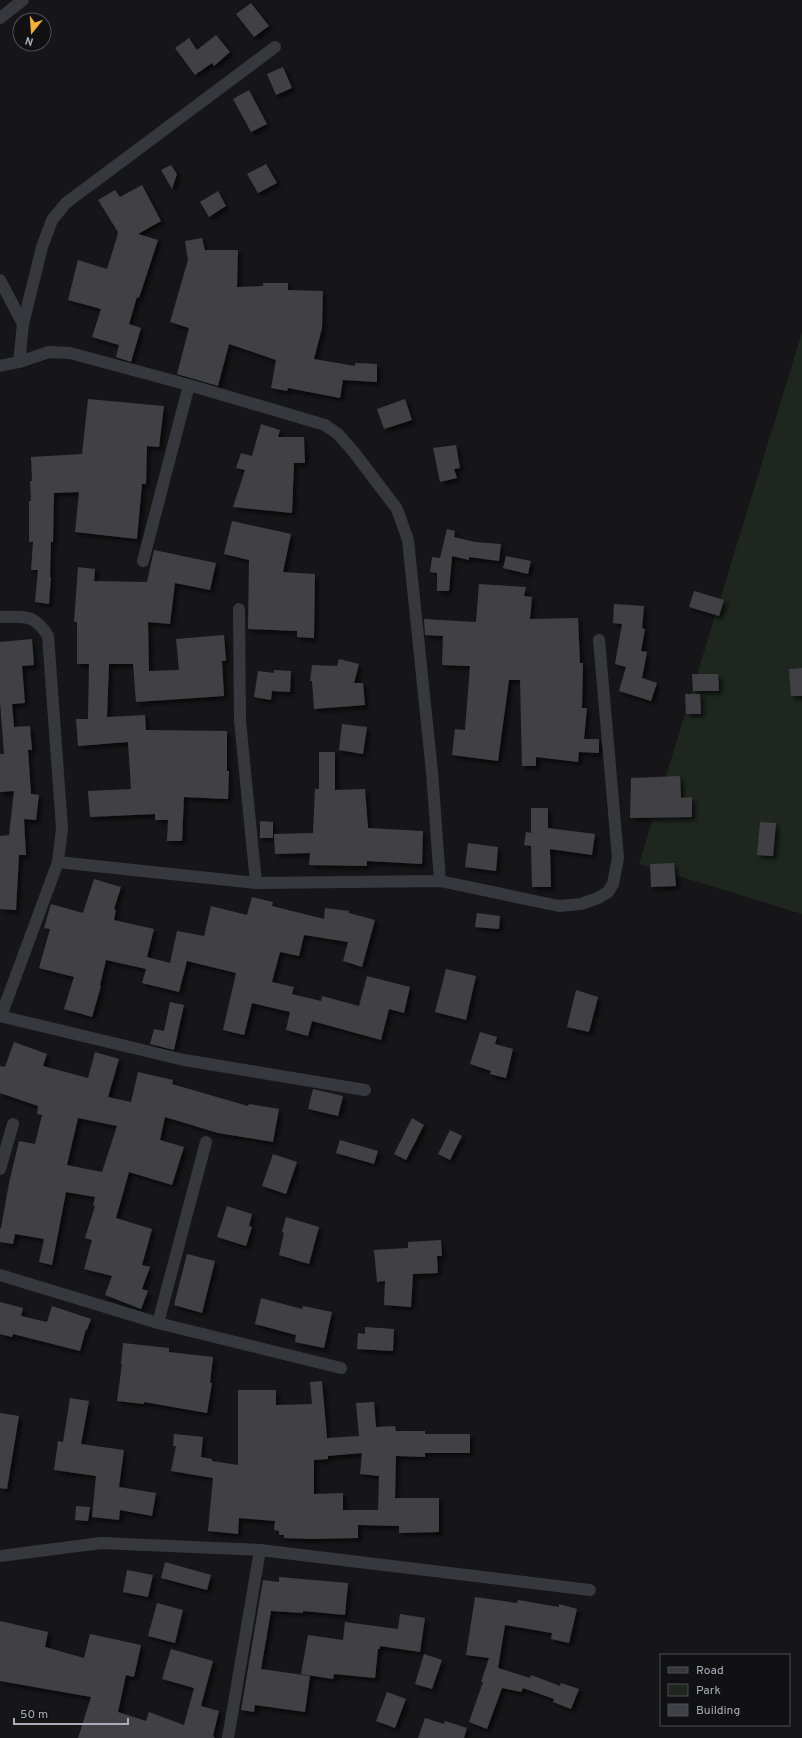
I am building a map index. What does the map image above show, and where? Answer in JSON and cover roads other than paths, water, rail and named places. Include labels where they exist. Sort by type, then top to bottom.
[{"type":"street","points":[[0,18],[23,0]]},
{"type":"street","points":[[18,362],[23,324],[42,247],[52,220],[66,203],[275,47]]},
{"type":"street","points":[[0,280],[23,324]]},
{"type":"street","points":[[0,366],[49,352],[70,353],[189,385],[325,425],[338,434],[354,452],[397,509],[408,540],[432,772],[440,881]]},
{"type":"street","points":[[142,561],[189,385]]},
{"type":"street","points":[[239,609],[240,721],[256,883]]},
{"type":"street","points":[[0,618],[27,617],[40,625],[48,636],[62,828],[58,862],[1,1016],[184,1060],[364,1090]]},
{"type":"street","points":[[58,862],[256,883],[440,881],[559,906],[581,904],[598,898],[608,892],[613,884],[618,858],[599,640]]},
{"type":"street","points":[[0,1169],[13,1124]]},
{"type":"street","points":[[158,1323],[206,1142]]},
{"type":"street","points":[[0,1275],[158,1323],[341,1368]]},
{"type":"street","points":[[0,1556],[101,1543],[260,1550],[590,1590]]},
{"type":"street","points":[[228,1738],[260,1550]]}]
